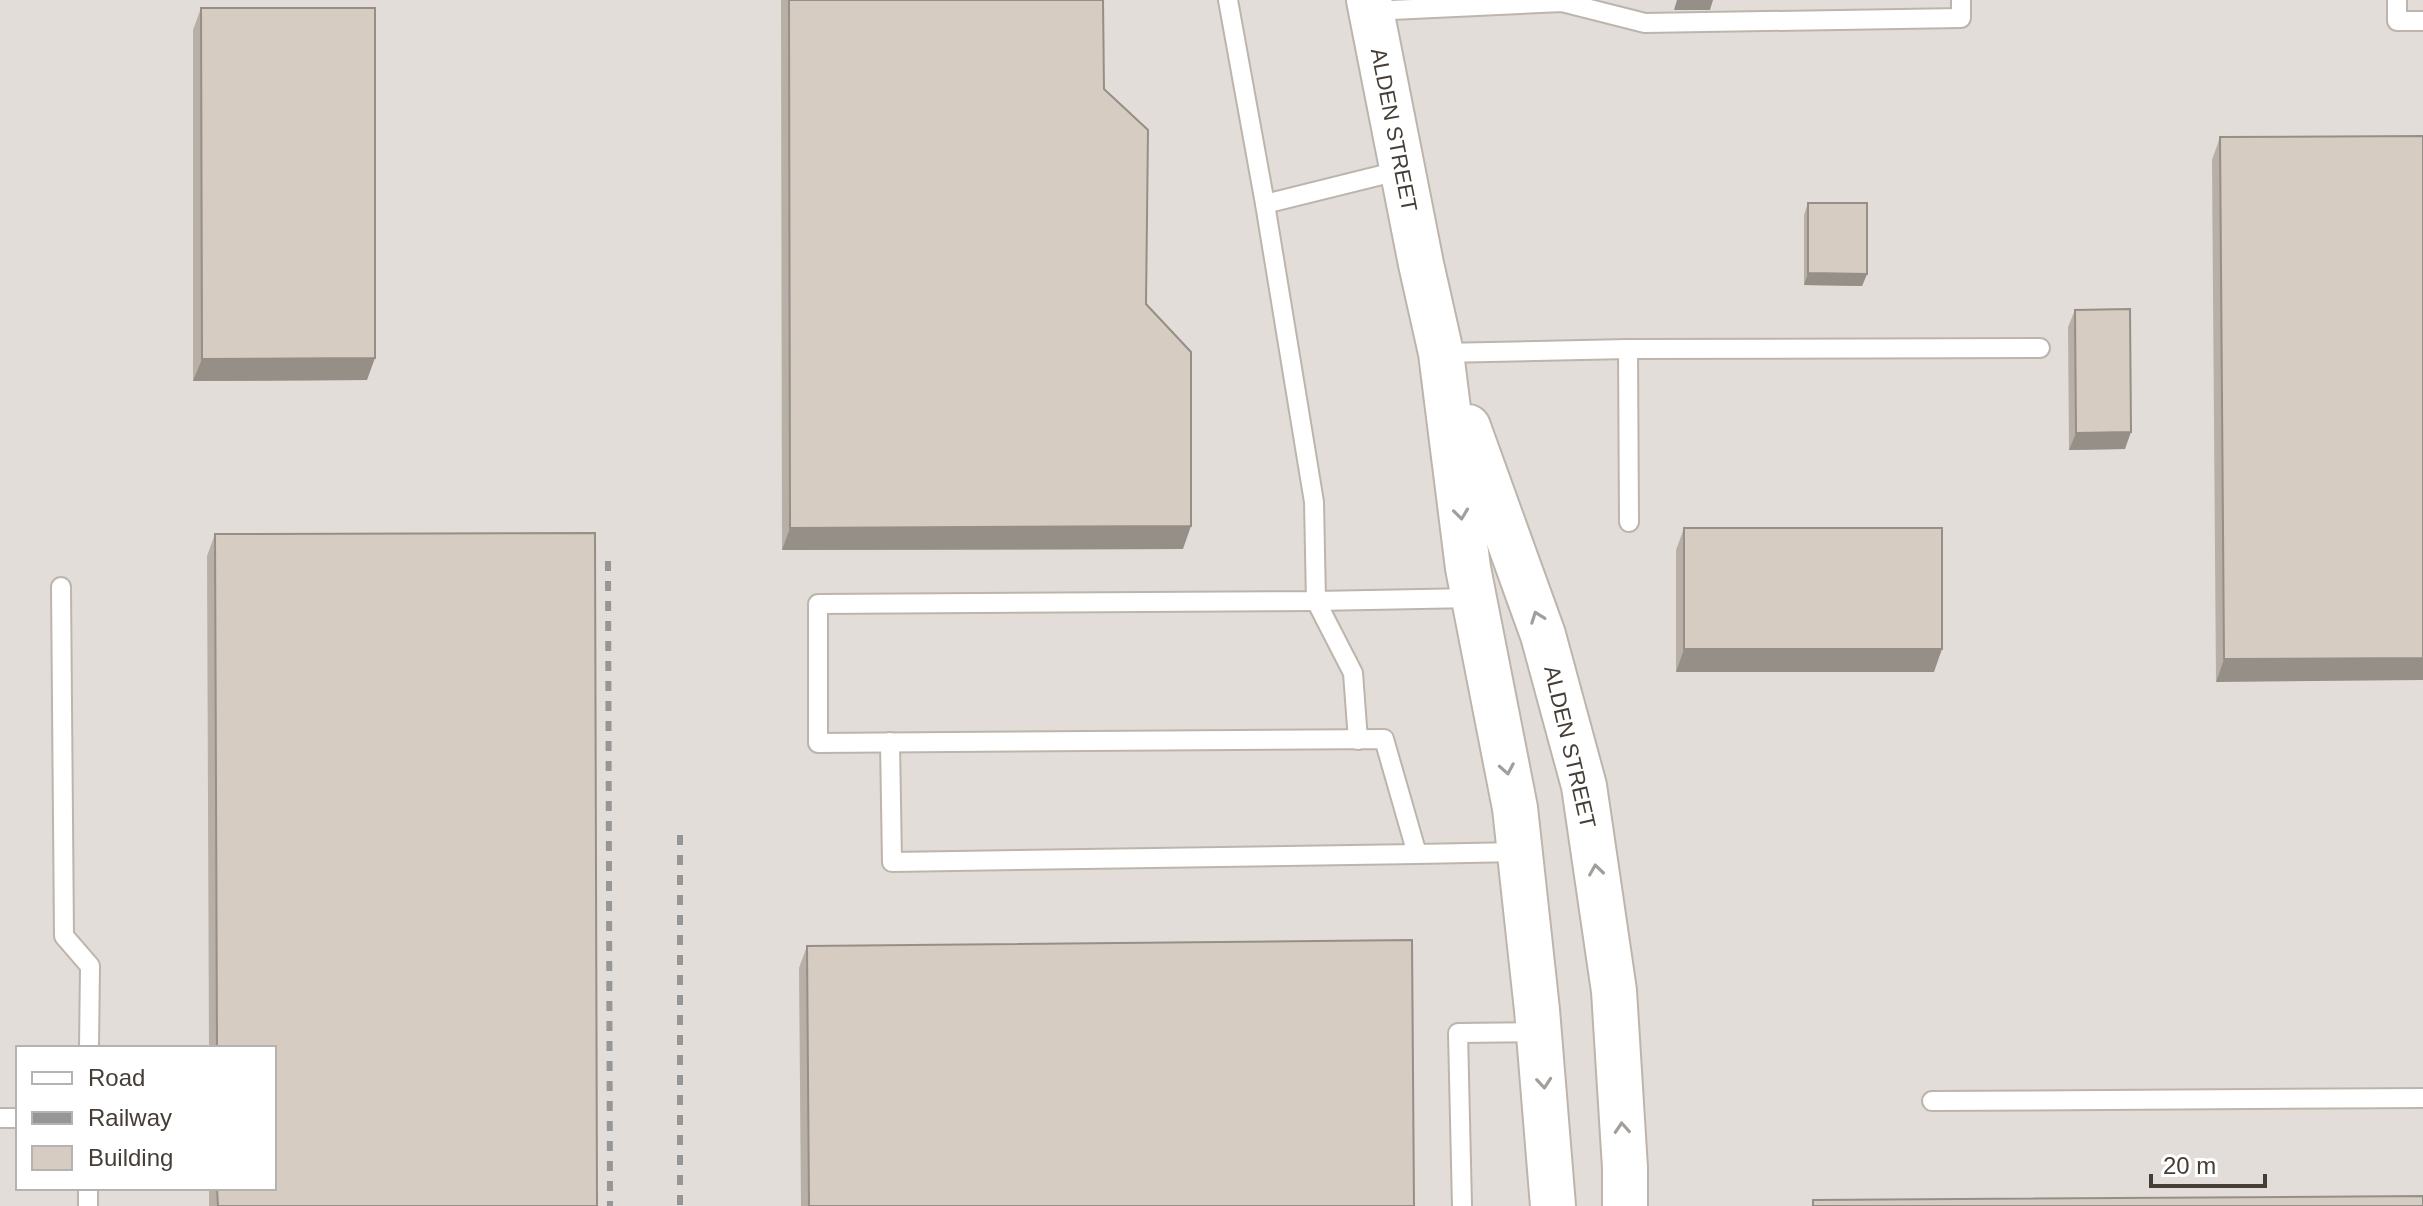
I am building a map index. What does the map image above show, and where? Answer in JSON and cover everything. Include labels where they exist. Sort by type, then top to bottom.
[{"type":"street","name":"ALDEN STREET","points":[[1369,6],[1441,353],[1468,568],[1515,808],[1539,1032],[1553,1206]]},
{"type":"street","name":"ALDEN STREET","points":[[1441,353],[1543,635],[1584,786],[1614,991],[1625,1206]]},
{"type":"lane","points":[[1228,0],[1314,502],[1316,601],[1353,673],[1358,740]]},
{"type":"lane","points":[[1369,6],[1562,2],[1645,23],[1961,18],[1961,0]]},
{"type":"lane","points":[[2397,0],[2397,21],[2423,21]]},
{"type":"lane","points":[[1265,204],[1402,170]]},
{"type":"lane","points":[[1441,353],[1628,349],[2040,348]]},
{"type":"lane","points":[[1628,349],[1629,522]]},
{"type":"lane","points":[[61,587],[64,936],[90,966],[89,1046]]},
{"type":"lane","points":[[1417,854],[1384,739],[818,743],[818,604],[1475,598]]},
{"type":"lane","points":[[890,742],[892,862],[1519,852]]},
{"type":"lane","points":[[1462,1206],[1458,1033],[1539,1032]]},
{"type":"lane","points":[[1932,1101],[2423,1098]]},
{"type":"shaded area","points":[[0,0],[2423,0],[2423,1206],[0,1206]]},
{"type":"building","points":[[789,0],[1103,0],[1104,89],[1148,130],[1146,304],[1191,352],[1191,526],[790,528]]},
{"type":"building","points":[[201,8],[375,8],[375,358],[202,359]]},
{"type":"building","points":[[2423,136],[2423,658],[2224,659],[2220,137]]},
{"type":"building","points":[[1808,203],[1867,203],[1867,274],[1808,273]]},
{"type":"building","points":[[2130,309],[2131,432],[2076,433],[2075,310]]},
{"type":"building","points":[[1684,528],[1942,528],[1942,649],[1684,649]]},
{"type":"building","points":[[595,533],[597,1206],[218,1206],[217,1190],[276,1190],[276,1046],[217,1046],[215,534]]},
{"type":"building","points":[[1412,940],[1414,1206],[809,1206],[807,946]]},
{"type":"building","points":[[2423,1196],[2423,1206],[1813,1206],[1813,1200]]},
{"type":"railway","points":[[608,561],[610,1206]]},
{"type":"railway","points":[[680,835],[680,1206]]}]
